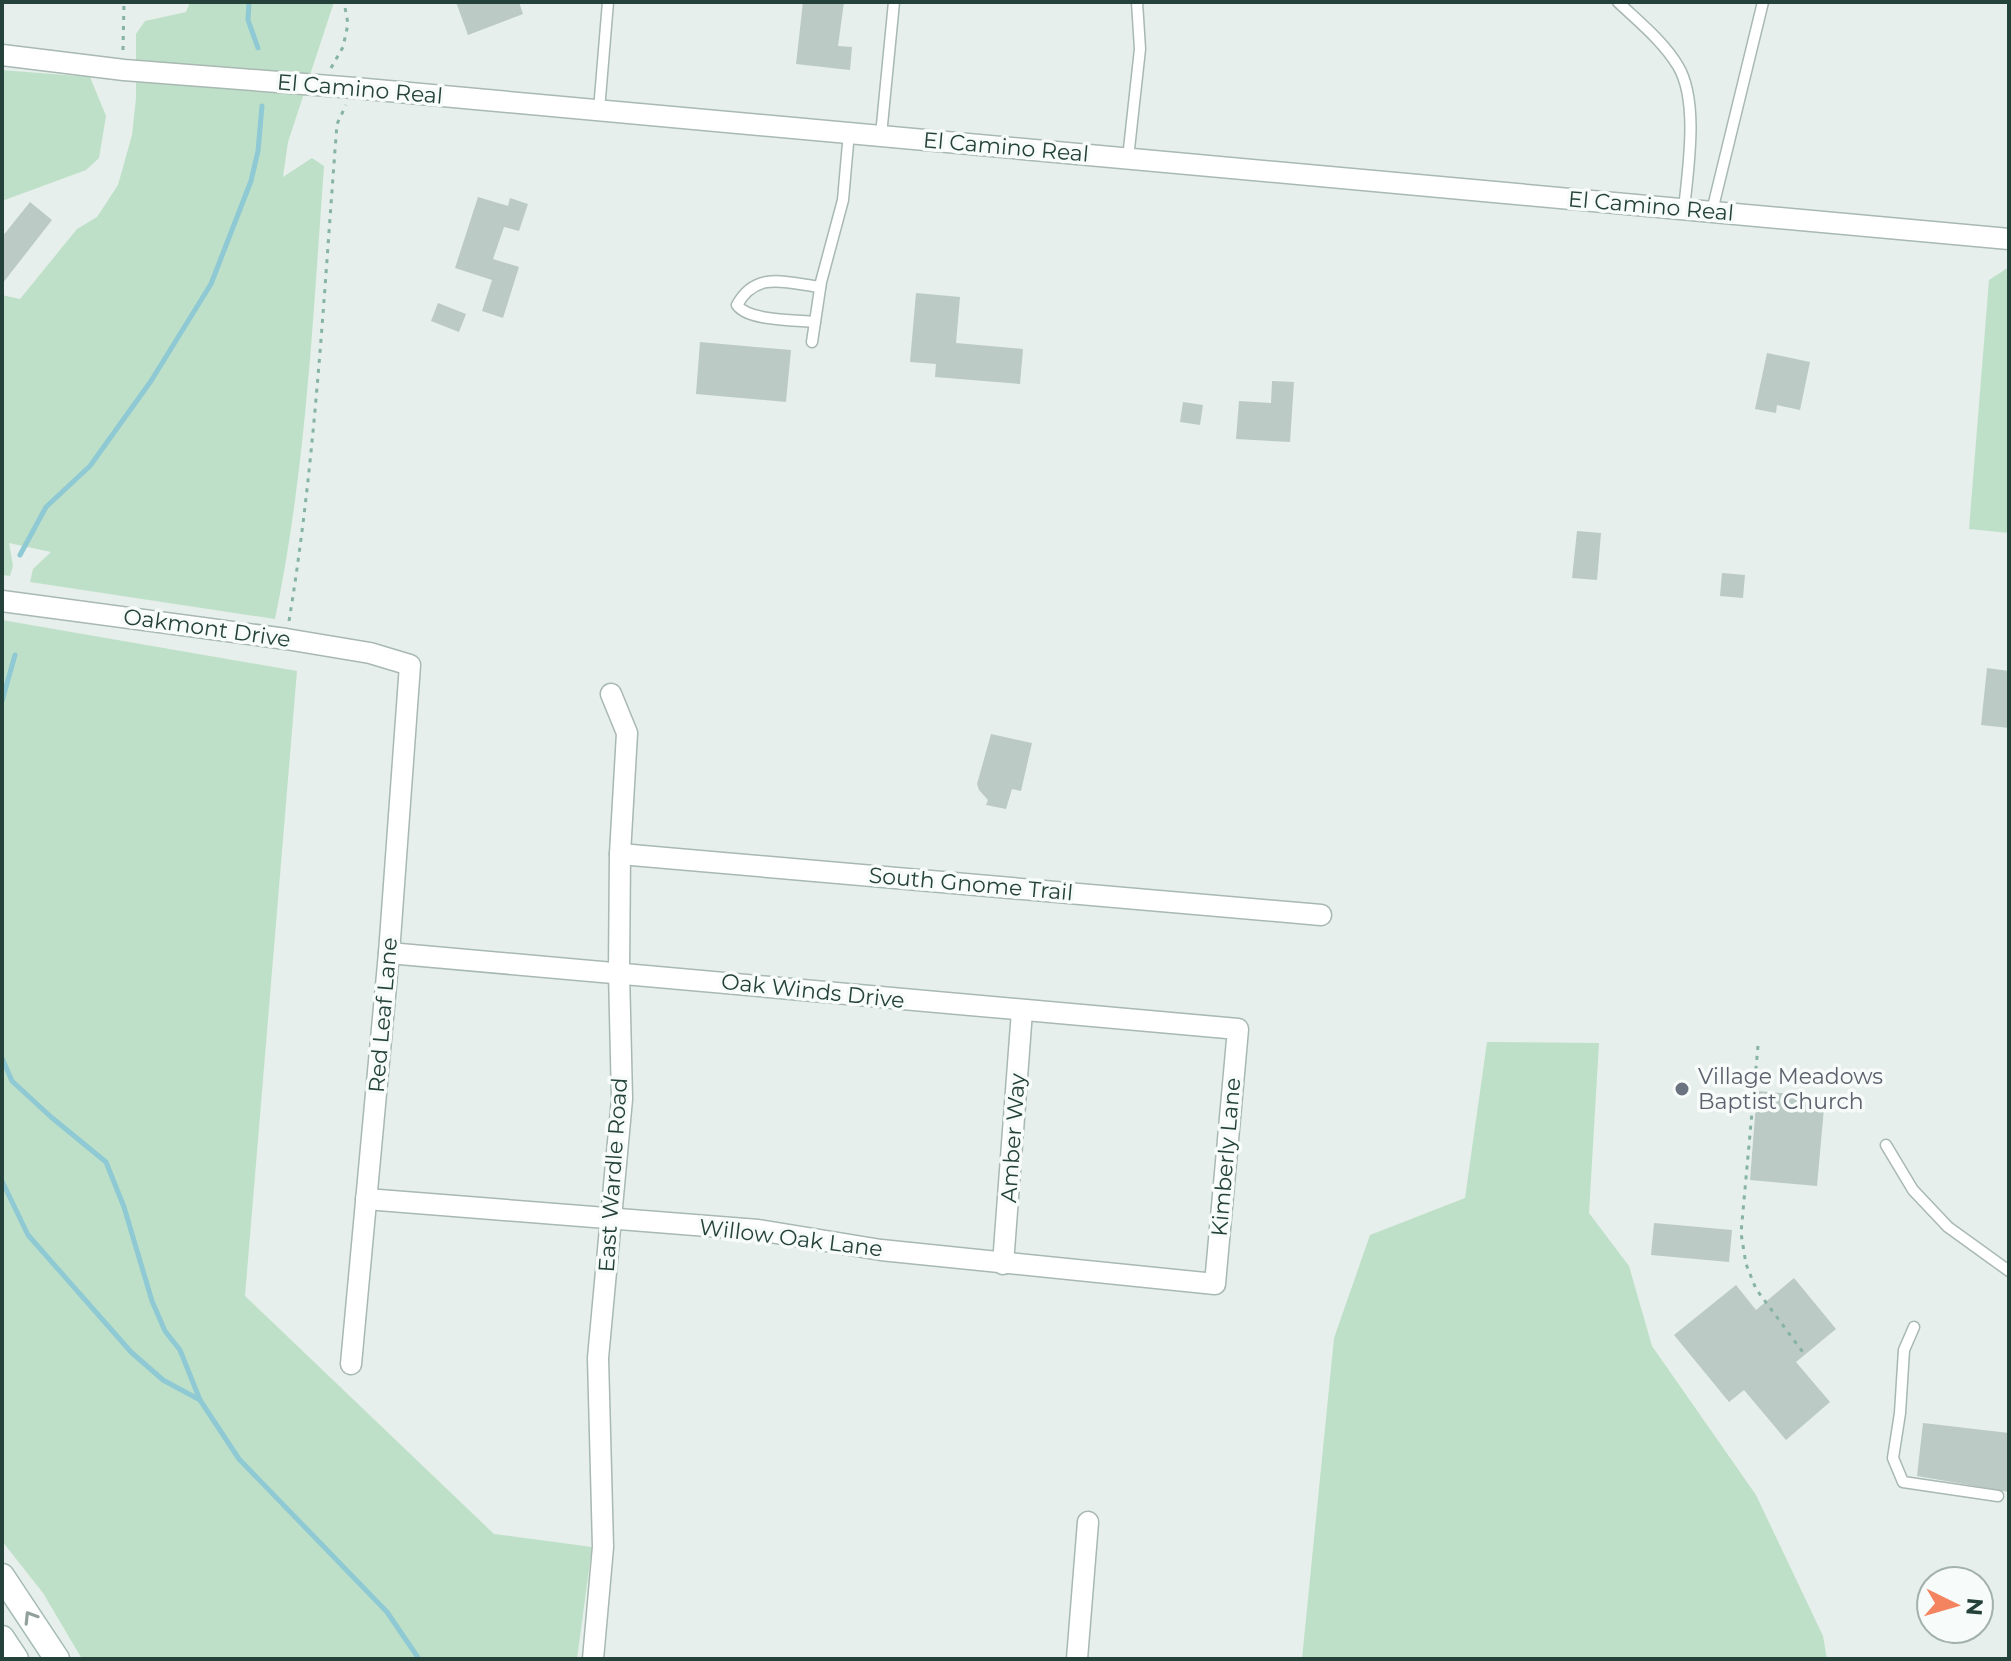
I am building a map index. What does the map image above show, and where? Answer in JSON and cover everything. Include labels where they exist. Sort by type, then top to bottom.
[{"type":"street","name":"El Camino Real","points":[[2,55],[124,70],[849,132],[2009,239]]},
{"type":"street","name":"Oakmont Drive","points":[[2,601],[286,639],[370,653],[410,665]]},
{"type":"street","name":"Red Leaf Lane","points":[[351,1364],[389,953],[410,665]]},
{"type":"street","name":"East Wardle Road","points":[[593,1659],[603,1547],[598,1358],[622,1099],[620,854],[627,733],[611,694]]},
{"type":"street","name":"South Gnome Trail","points":[[620,854],[1321,915]]},
{"type":"street","name":"Oak Winds Drive","points":[[389,953],[1238,1029]]},
{"type":"street","name":"Amber Way","points":[[1003,1264],[1022,1011]]},
{"type":"street","name":"Kimberly Lane","points":[[1215,1284],[1238,1029]]},
{"type":"street","name":"Willow Oak Lane","points":[[366,1199],[758,1230],[881,1250],[1215,1284]]},
{"type":"street","points":[[1077,1659],[1088,1522]]},
{"type":"street","points":[[2,1576],[57,1659]]},
{"type":"street","points":[[2,1638],[16,1659]]},
{"type":"lane","points":[[599,110],[608,2]]},
{"type":"lane","points":[[881,135],[894,2]]},
{"type":"lane","points":[[1128,158],[1140,49],[1137,2]]},
{"type":"lane","points":[[1618,2],[1658,40],[1684,76],[1689,117],[1684,209]]},
{"type":"lane","points":[[1712,211],[1763,2]]},
{"type":"lane","points":[[812,342],[820,287],[843,200],[849,132]]},
{"type":"lane","points":[[815,322],[753,316],[742,312],[737,305],[745,292],[766,281],[820,287]]},
{"type":"lane","points":[[1886,1145],[1913,1190],[1948,1227],[2009,1271]]},
{"type":"lane","points":[[1914,1327],[1904,1350],[1900,1413],[1893,1458],[1903,1482],[1998,1496]]},
{"type":"path","points":[[124,2],[124,70]]},
{"type":"path","points":[[314,85],[330,69],[343,47],[348,24],[344,2]]},
{"type":"path","points":[[286,639],[303,534],[312,447],[337,124],[355,88]]},
{"type":"path","points":[[1758,1046],[1741,1233],[1746,1264],[1756,1289],[1805,1355]]},
{"type":"green space","points":[[190,2],[334,2],[288,142],[283,177],[312,158],[324,166],[301,450],[275,619],[30,582],[33,569],[51,552],[9,543],[13,566],[10,576],[2,575],[2,295],[20,299],[77,229],[97,217],[118,185],[132,135],[136,98],[136,34],[145,21],[186,12]]},
{"type":"green space","points":[[2,70],[90,77],[106,116],[99,158],[86,170],[2,201]]},
{"type":"green space","points":[[2009,267],[2009,533],[1969,529],[1989,280]]},
{"type":"green space","points":[[2,620],[297,671],[245,1296],[494,1534],[592,1547],[577,1659],[82,1659],[43,1593],[2,1541]]},
{"type":"green space","points":[[1487,1042],[1599,1043],[1589,1213],[1629,1266],[1652,1346],[1756,1495],[1823,1636],[1827,1659],[1302,1659],[1334,1338],[1370,1235],[1465,1198]]},
{"type":"building","points":[[456,2],[519,2],[523,14],[468,35]]},
{"type":"building","points":[[803,2],[844,2],[838,46],[852,47],[850,70],[796,64]]},
{"type":"building","points":[[478,197],[508,206],[510,198],[528,204],[519,231],[504,227],[493,259],[519,267],[503,318],[482,311],[492,280],[455,268]]},
{"type":"building","points":[[30,202],[52,220],[2,284],[2,237]]},
{"type":"building","points":[[916,293],[960,297],[956,343],[1023,349],[1020,384],[935,377],[936,364],[910,362]]},
{"type":"building","points":[[438,303],[466,314],[459,332],[431,321]]},
{"type":"building","points":[[700,342],[791,350],[786,402],[696,394]]},
{"type":"building","points":[[1767,353],[1810,362],[1800,410],[1777,405],[1776,413],[1755,409]]},
{"type":"building","points":[[1272,381],[1294,382],[1290,442],[1236,439],[1239,401],[1271,403]]},
{"type":"building","points":[[1183,402],[1203,405],[1200,425],[1180,422]]},
{"type":"building","points":[[1577,531],[1601,533],[1597,580],[1572,578]]},
{"type":"building","points":[[1722,573],[1745,575],[1743,598],[1720,596]]},
{"type":"building","points":[[1987,668],[2009,671],[2009,728],[1981,725]]},
{"type":"building","points":[[991,734],[1032,743],[1021,791],[1012,789],[1006,809],[986,805],[988,800],[977,784]]},
{"type":"building","points":[[1757,1091],[1825,1097],[1817,1186],[1750,1180]]},
{"type":"building","points":[[1654,1223],[1732,1230],[1729,1262],[1651,1255]]},
{"type":"building","points":[[1794,1278],[1836,1329],[1796,1362],[1830,1402],[1786,1440],[1744,1390],[1729,1402],[1674,1335],[1736,1285],[1756,1310]]},
{"type":"building","points":[[1923,1423],[2009,1433],[2009,1492],[1917,1476]]},
{"type":"waterway","points":[[249,2],[248,20],[258,48]]},
{"type":"waterway","points":[[20,555],[46,507],[90,466],[151,381],[211,284],[251,181],[258,151],[262,106]]},
{"type":"waterway","points":[[2,701],[15,655]]},
{"type":"waterway","points":[[2,1058],[12,1081],[106,1162],[124,1207],[152,1301],[165,1331],[180,1350],[200,1400]]},
{"type":"waterway","points":[[2,1181],[28,1235],[131,1352],[163,1380],[200,1400],[239,1459],[387,1612],[419,1659]]},
{"type":"place","name":"Village Meadows Baptist Church","points":[[1682,1089]]}]
